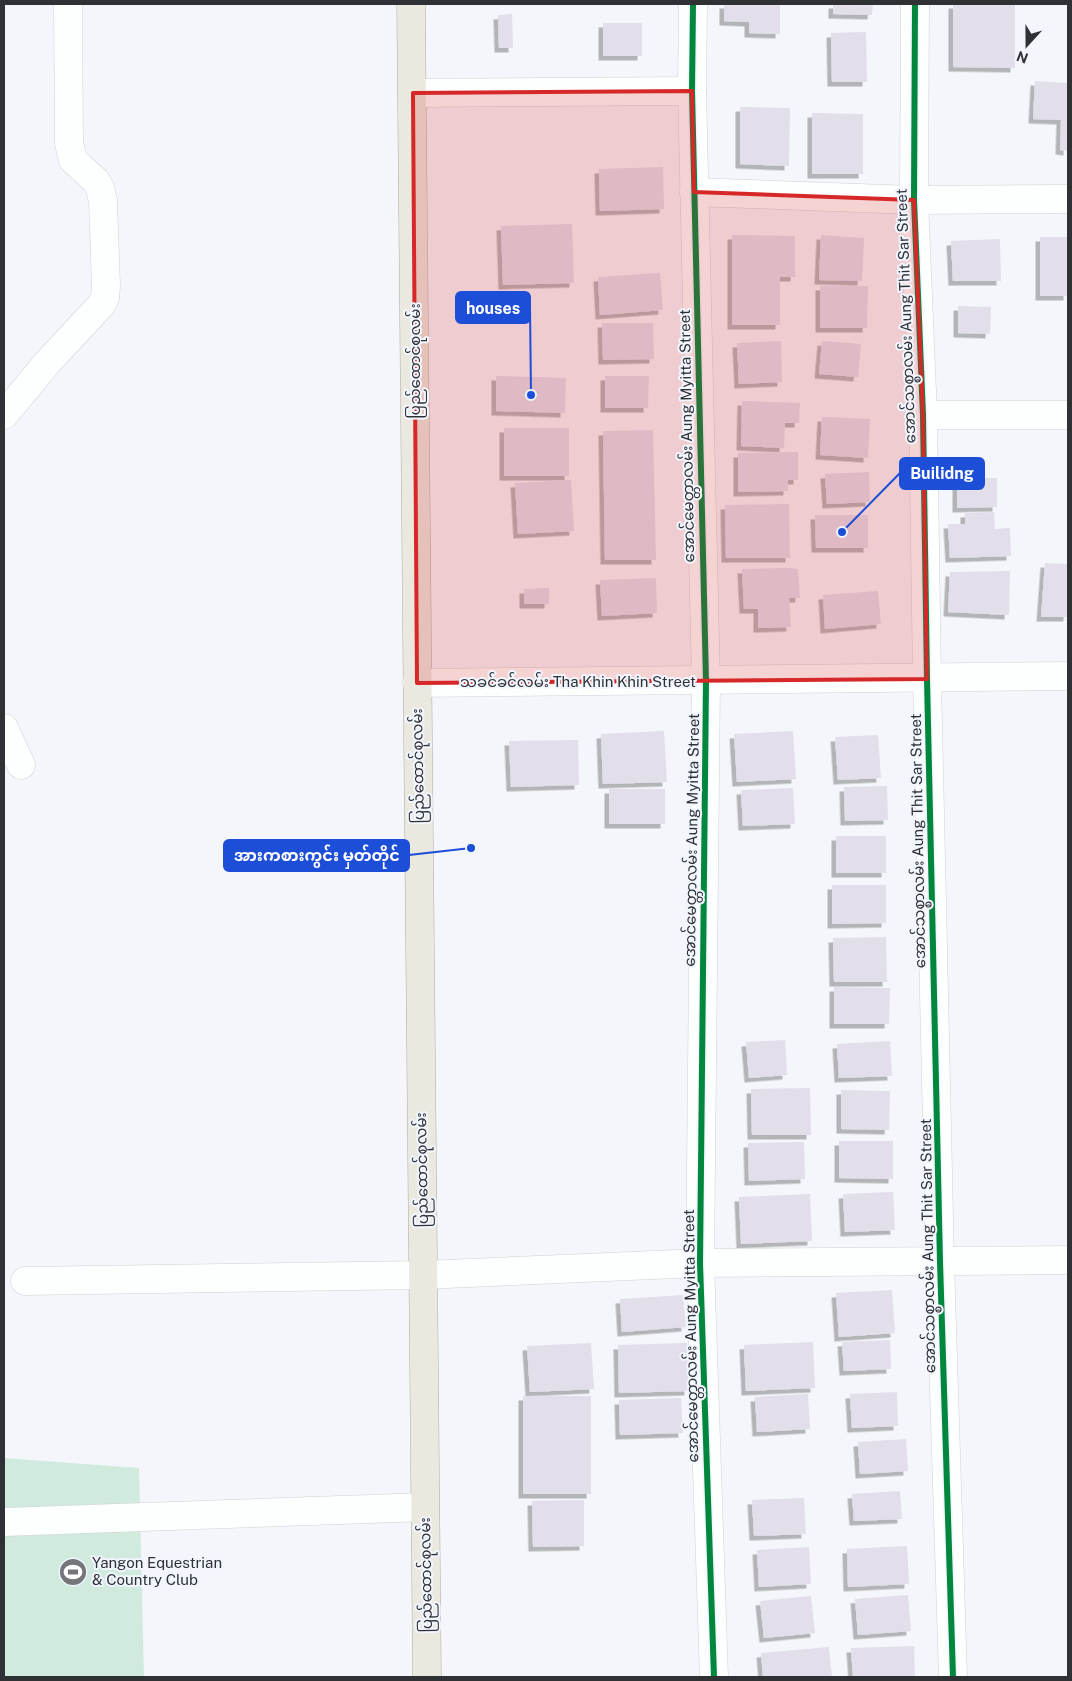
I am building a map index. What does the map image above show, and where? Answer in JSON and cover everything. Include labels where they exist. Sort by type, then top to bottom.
[{"type":"main road","name":"ပြည်ထောင်စုလမ်း","points":[[411,4],[427,1677]]},
{"type":"street","points":[[4,415],[47,363],[101,305],[105,298],[104,201],[96,181],[73,160],[69,143],[68,4]]},
{"type":"street","name":"အောင်မေတ္တာလမ်း Aung Myitta Street","points":[[693,4],[692,91],[706,681],[700,1263],[714,1677]]},
{"type":"street","name":"အောင်သစ္စာလမ်း Aung Thit Sar Street","points":[[915,4],[914,200],[923,415],[940,1262],[953,1677]]},
{"type":"street","points":[[413,93],[692,91]]},
{"type":"street","points":[[694,192],[914,200],[1068,199]]},
{"type":"street","points":[[923,415],[1068,414]]},
{"type":"street","name":"သခင်ခင်လမ်း Tha Khin Khin Street","points":[[417,683],[1068,676]]},
{"type":"street","points":[[4,728],[21,765]]},
{"type":"street","points":[[25,1281],[423,1275],[700,1263],[1068,1260]]},
{"type":"street","points":[[4,1522],[425,1507]]},
{"type":"highlighted area","points":[[692,91],[694,192],[914,200],[923,415],[927,679],[417,683],[413,93]]},
{"type":"green space","name":"Yangon Equestrian & Country Club","points":[[4,1458],[139,1468],[144,1677],[4,1677]]},
{"type":"building","points":[[724,4],[780,4],[780,34],[749,33],[749,22],[724,21]]},
{"type":"building","points":[[833,4],[873,4],[872,15],[833,14]]},
{"type":"building","points":[[953,4],[1015,4],[1015,68],[953,67]]},
{"type":"building","points":[[512,14],[513,48],[499,48],[498,15]]},
{"type":"building","points":[[603,23],[642,23],[642,56],[603,56]]},
{"type":"building","points":[[866,32],[867,82],[832,82],[831,33]]},
{"type":"building","points":[[1035,81],[1068,83],[1068,151],[1060,150],[1061,120],[1033,119]]},
{"type":"building","points":[[740,107],[790,108],[789,166],[740,164]]},
{"type":"building","points":[[812,113],[863,114],[863,174],[812,174]]},
{"type":"building","points":[[663,167],[664,209],[600,211],[599,169]]},
{"type":"building","points":[[572,224],[574,283],[503,285],[501,226]]},
{"type":"building","points":[[732,235],[795,236],[795,277],[780,277],[780,325],[732,325]]},
{"type":"building","points":[[821,235],[864,238],[862,281],[819,280]]},
{"type":"building","points":[[1040,237],[1068,237],[1068,296],[1040,296]]},
{"type":"building","points":[[1000,239],[1001,281],[953,281],[951,241]]},
{"type":"building","points":[[660,273],[663,310],[600,315],[598,277]]},
{"type":"building","points":[[820,286],[868,286],[867,328],[820,328]]},
{"type":"building","points":[[958,306],[991,307],[990,334],[958,333]]},
{"type":"building","points":[[602,323],[653,323],[654,359],[603,360]]},
{"type":"building","points":[[781,341],[782,382],[739,384],[737,343]]},
{"type":"building","points":[[822,341],[861,344],[858,377],[819,374]]},
{"type":"building","points":[[496,376],[566,378],[565,413],[496,411]]},
{"type":"building","points":[[605,376],[649,376],[648,408],[605,408]]},
{"type":"building","points":[[742,401],[800,403],[799,423],[785,423],[784,448],[741,446]]},
{"type":"building","points":[[822,417],[870,419],[868,458],[820,455]]},
{"type":"building","points":[[504,428],[569,428],[569,476],[504,476]]},
{"type":"building","points":[[653,430],[656,560],[605,560],[603,431]]},
{"type":"building","points":[[798,452],[798,480],[788,480],[788,491],[738,492],[738,453]]},
{"type":"building","points":[[869,472],[870,502],[827,504],[825,474]]},
{"type":"building","points":[[957,478],[997,478],[997,507],[957,508]]},
{"type":"building","points":[[571,480],[574,531],[518,534],[515,483]]},
{"type":"building","points":[[789,504],[790,558],[726,558],[725,505]]},
{"type":"building","points":[[994,512],[995,529],[1010,528],[1011,556],[950,558],[948,524],[965,524],[965,513]]},
{"type":"building","points":[[815,515],[868,515],[868,548],[816,548]]},
{"type":"building","points":[[1045,563],[1068,564],[1068,617],[1041,617]]},
{"type":"building","points":[[742,569],[798,569],[800,598],[789,598],[791,627],[758,628],[758,609],[744,609]]},
{"type":"building","points":[[1010,571],[1009,615],[948,612],[950,572]]},
{"type":"building","points":[[656,578],[657,613],[602,616],[600,580]]},
{"type":"building","points":[[549,588],[549,604],[524,604],[524,589]]},
{"type":"building","points":[[878,591],[881,624],[825,629],[823,595]]},
{"type":"building","points":[[664,731],[667,782],[603,784],[601,734]]},
{"type":"building","points":[[793,731],[796,779],[737,782],[734,734]]},
{"type":"building","points":[[878,735],[881,778],[838,780],[835,737]]},
{"type":"building","points":[[578,740],[579,785],[511,787],[509,741]]},
{"type":"building","points":[[887,786],[888,820],[845,821],[844,787]]},
{"type":"building","points":[[793,788],[795,824],[743,826],[741,790]]},
{"type":"building","points":[[609,789],[665,789],[665,824],[609,824]]},
{"type":"building","points":[[836,836],[886,836],[886,873],[836,873]]},
{"type":"building","points":[[832,885],[886,885],[886,923],[832,924]]},
{"type":"building","points":[[886,937],[887,982],[834,982],[833,938]]},
{"type":"building","points":[[834,987],[890,988],[889,1024],[834,1024]]},
{"type":"building","points":[[785,1040],[787,1075],[749,1078],[746,1042]]},
{"type":"building","points":[[890,1041],[892,1076],[839,1078],[837,1044]]},
{"type":"building","points":[[810,1088],[811,1135],[752,1135],[751,1089]]},
{"type":"building","points":[[841,1090],[890,1091],[889,1130],[841,1129]]},
{"type":"building","points":[[839,1141],[893,1141],[893,1179],[839,1178]]},
{"type":"building","points":[[804,1142],[805,1179],[749,1181],[748,1143]]},
{"type":"building","points":[[893,1192],[895,1230],[845,1232],[843,1194]]},
{"type":"building","points":[[810,1194],[812,1241],[741,1244],[739,1197]]},
{"type":"building","points":[[892,1290],[895,1333],[839,1337],[836,1293]]},
{"type":"building","points":[[683,1295],[686,1327],[622,1332],[620,1299]]},
{"type":"building","points":[[890,1340],[891,1369],[844,1371],[842,1342]]},
{"type":"building","points":[[813,1342],[815,1388],[746,1391],[744,1345]]},
{"type":"building","points":[[591,1343],[594,1389],[530,1392],[527,1346]]},
{"type":"building","points":[[687,1343],[689,1391],[619,1393],[618,1345]]},
{"type":"building","points":[[897,1392],[898,1426],[852,1428],[850,1394]]},
{"type":"building","points":[[808,1394],[810,1429],[757,1432],[755,1397]]},
{"type":"building","points":[[523,1396],[591,1396],[591,1494],[523,1494]]},
{"type":"building","points":[[681,1398],[683,1433],[620,1435],[619,1400]]},
{"type":"building","points":[[906,1439],[908,1471],[860,1474],[858,1442]]},
{"type":"building","points":[[900,1491],[902,1519],[854,1521],[852,1494]]},
{"type":"building","points":[[804,1498],[806,1534],[754,1536],[752,1500]]},
{"type":"building","points":[[584,1500],[584,1546],[533,1547],[532,1501]]},
{"type":"building","points":[[907,1546],[909,1584],[848,1587],[847,1549]]},
{"type":"building","points":[[809,1547],[811,1584],[759,1587],[757,1550]]},
{"type":"building","points":[[908,1595],[911,1631],[858,1635],[855,1599]]},
{"type":"building","points":[[811,1596],[815,1633],[764,1638],[760,1601]]},
{"type":"building","points":[[914,1646],[915,1677],[853,1677],[851,1648]]},
{"type":"building","points":[[829,1647],[832,1677],[763,1677],[761,1653]]},
{"type":"cycle path","points":[[693,4],[692,91],[706,681],[700,1263],[714,1677]]},
{"type":"cycle path","points":[[915,4],[914,200],[923,415],[940,1262],[953,1677]]},
{"type":"place","name":"houses","points":[[531,395]]},
{"type":"place","name":"Builidng","points":[[842,532]]},
{"type":"place","name":"အားကစားကွင်း မှတ်တိုင်","points":[[471,848]]},
{"type":"place","name":"Yangon Equestrian & Country Club","points":[[73,1572]]}]
